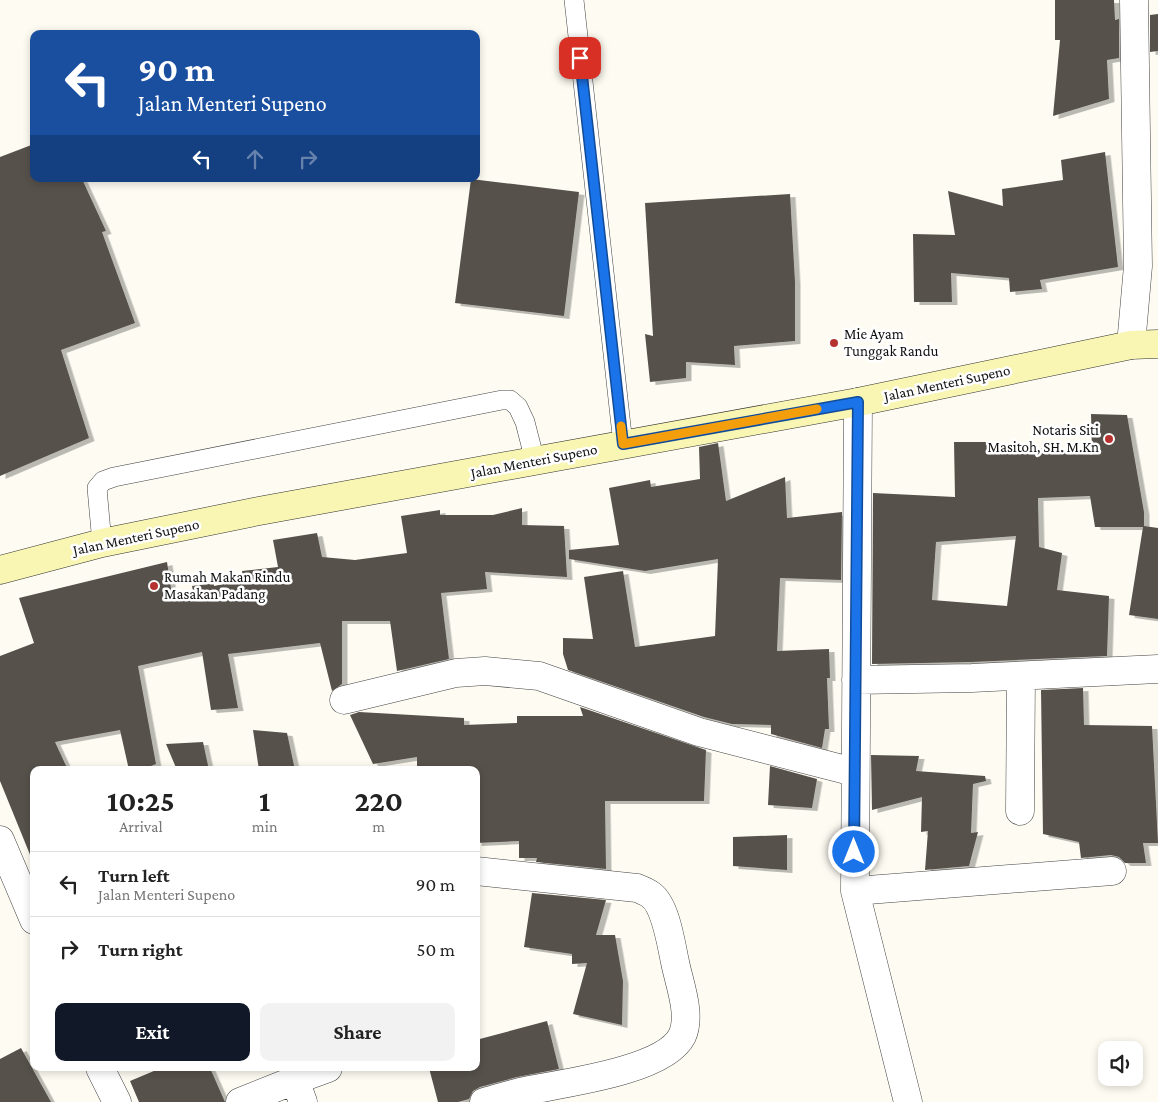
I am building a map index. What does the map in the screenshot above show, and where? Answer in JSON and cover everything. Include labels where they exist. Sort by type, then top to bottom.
[{"type":"main road","name":"Jalan Menteri Supeno","points":[[0,570],[102,543],[259,511],[858,402],[1130,345],[1158,344]]},
{"type":"street","points":[[1130,345],[1138,266],[1134,0]]},
{"type":"street","points":[[858,402],[854,772],[855,891],[908,1102]]},
{"type":"street","points":[[856,680],[1021,676],[1158,669]]},
{"type":"street","points":[[344,700],[456,673],[485,671],[538,676],[699,732],[854,772]]},
{"type":"street","points":[[1020,811],[1021,676]]},
{"type":"street","points":[[0,840],[30,911]]},
{"type":"street","points":[[855,891],[1112,870]]},
{"type":"street","points":[[480,871],[637,888],[652,895],[660,905],[669,933],[686,1018],[682,1036],[669,1050],[649,1061],[600,1076],[520,1092],[484,1102]]},
{"type":"street","points":[[102,1071],[117,1102]]},
{"type":"street","points":[[240,1102],[299,1091],[324,1071]]},
{"type":"lane","points":[[574,0],[623,444]]},
{"type":"lane","points":[[102,543],[97,488],[103,481],[114,477],[502,400],[510,400],[518,407],[535,461]]},
{"type":"building","points":[[1055,0],[1114,0],[1115,20],[1119,19],[1119,58],[1107,60],[1109,99],[1053,116],[1060,40],[1055,40]]},
{"type":"building","points":[[1158,14],[1158,51],[1150,52],[1150,15]]},
{"type":"building","points":[[30,146],[30,182],[83,182],[106,231],[102,232],[135,323],[61,350],[89,438],[0,476],[0,157]]},
{"type":"building","points":[[1105,152],[1118,267],[1040,280],[1042,289],[1010,292],[1009,278],[951,273],[952,302],[914,302],[913,234],[955,235],[948,191],[1003,206],[1002,189],[1063,180],[1061,160]]},
{"type":"building","points":[[480,180],[579,192],[564,316],[455,303],[471,182],[480,182]]},
{"type":"building","points":[[790,194],[795,282],[795,341],[734,346],[735,365],[686,362],[686,378],[650,382],[645,334],[653,336],[645,203]]},
{"type":"building","points":[[1091,414],[1127,415],[1144,512],[1144,526],[1158,528],[1158,619],[1129,615],[1143,527],[1095,527],[1090,496],[1038,498],[1039,547],[1062,553],[1057,590],[1109,596],[1107,656],[872,664],[873,493],[955,497],[954,442],[993,442],[993,446],[1037,445],[1037,450],[1092,451]],"holes":[[[1016,536],[1007,606],[932,600],[936,542]]]},
{"type":"building","points":[[718,443],[726,501],[785,477],[787,518],[842,512],[841,580],[780,578],[777,651],[829,649],[830,678],[827,678],[829,729],[825,729],[822,748],[771,734],[771,725],[732,724],[704,717],[568,670],[563,654],[563,638],[593,639],[584,577],[623,571],[635,647],[715,636],[718,559],[645,571],[569,559],[569,550],[619,545],[609,488],[650,480],[651,487],[700,479],[699,447]]},
{"type":"building","points":[[522,508],[522,525],[564,526],[567,577],[485,572],[487,589],[441,593],[449,659],[397,671],[390,621],[342,621],[342,684],[332,691],[320,643],[228,654],[238,708],[211,710],[202,652],[138,666],[156,764],[151,766],[128,766],[120,730],[55,742],[66,766],[30,766],[30,855],[0,781],[0,656],[34,643],[19,598],[167,562],[172,595],[193,591],[192,586],[214,583],[214,586],[243,580],[242,571],[278,567],[273,540],[317,533],[322,557],[355,560],[407,553],[401,516],[440,510],[440,515],[493,515]]},
{"type":"building","points":[[1083,688],[1084,725],[1152,726],[1158,843],[1143,843],[1146,863],[1125,863],[1119,857],[1111,855],[1081,858],[1079,842],[1043,834],[1041,690]]},
{"type":"building","points":[[580,707],[706,750],[704,801],[605,801],[606,869],[536,862],[537,858],[519,858],[519,841],[480,843],[480,766],[417,766],[417,757],[373,764],[350,715],[359,712],[464,718],[464,725],[517,723],[517,716],[583,716]]},
{"type":"building","points":[[253,730],[287,733],[294,766],[258,766]]},
{"type":"building","points":[[203,742],[208,766],[175,766],[166,744]]},
{"type":"building","points":[[871,755],[919,756],[916,771],[985,776],[986,781],[973,784],[971,833],[978,832],[969,866],[925,870],[928,831],[921,832],[922,797],[872,810]]},
{"type":"building","points":[[770,766],[817,779],[812,808],[768,805]]},
{"type":"building","points":[[787,835],[787,870],[733,866],[733,837]]},
{"type":"building","points":[[532,893],[606,900],[596,935],[615,935],[623,981],[622,1025],[573,1014],[587,963],[572,964],[572,954],[524,947]]},
{"type":"building","points":[[547,1021],[559,1069],[517,1077],[480,1087],[473,1091],[469,1099],[458,1102],[438,1102],[430,1071],[480,1071],[480,1039]]},
{"type":"building","points":[[21,1048],[30,1064],[30,1071],[34,1071],[51,1102],[0,1102],[0,1059]]},
{"type":"building","points":[[154,1071],[211,1071],[225,1102],[139,1102],[130,1081]]},
{"type":"slow traffic","points":[[621,426],[623,444],[817,409]]},
{"type":"place","name":"Mie Ayam Tunggak Randu","points":[[834,343]]},
{"type":"place","name":"Notaris Siti Masitoh, SH. M.Kn","points":[[1109,439]]},
{"type":"place","name":"Rumah Makan Rindu Masakan Padang","points":[[154,586]]},
{"type":"route","points":[[580,58],[623,444],[858,402],[854,852]]}]
